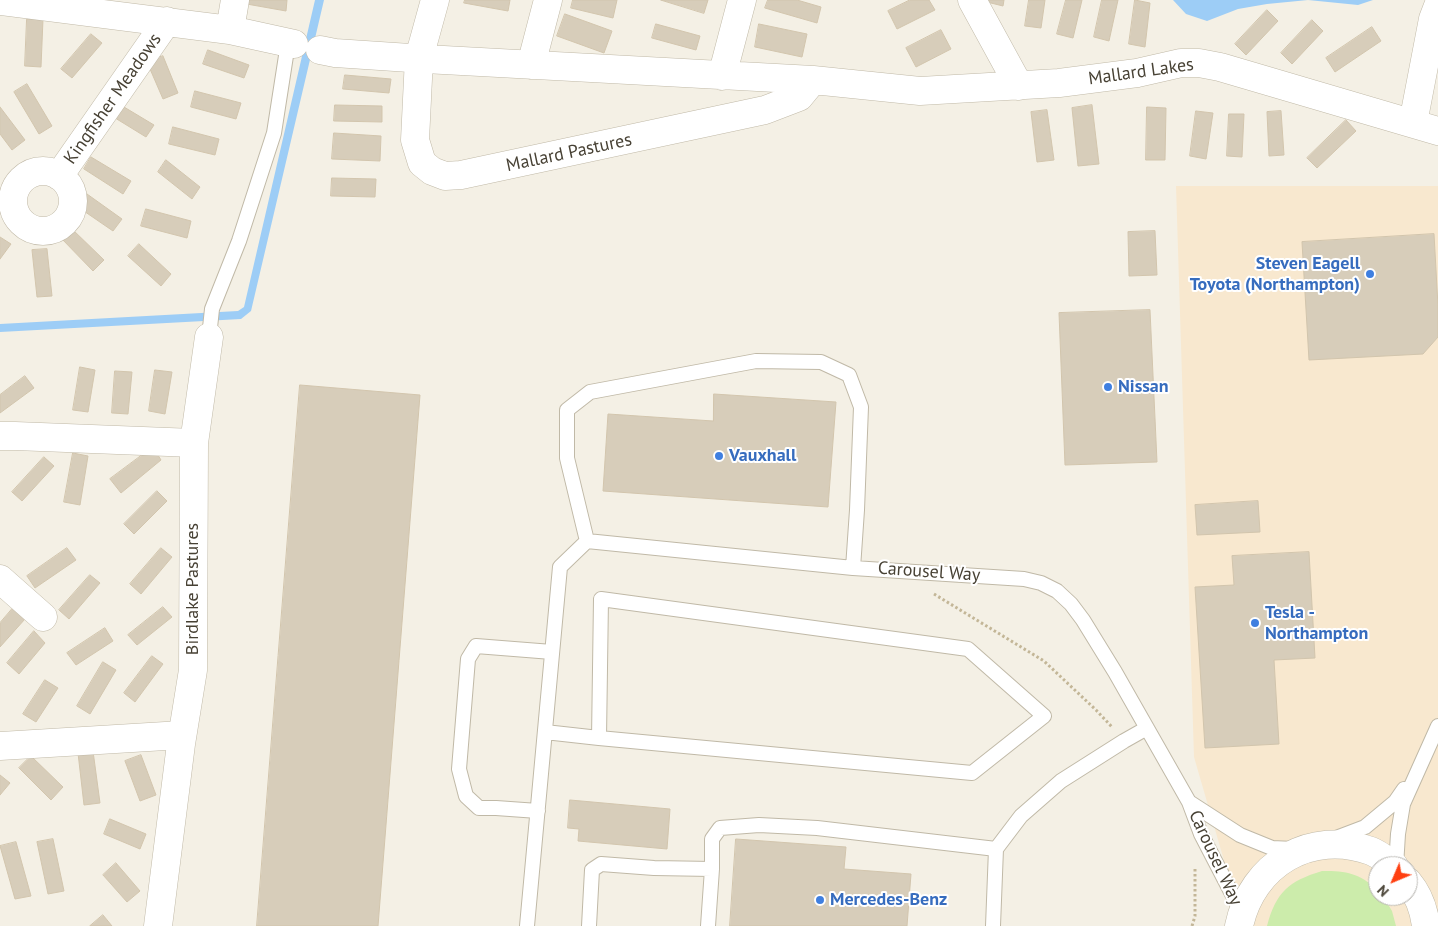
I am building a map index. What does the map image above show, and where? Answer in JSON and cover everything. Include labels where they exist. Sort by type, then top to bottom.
[{"type":"street","points":[[230,30],[235,0]]},
{"type":"street","name":"Mallard Pastures","points":[[435,0],[419,58],[415,140],[422,162],[432,171],[445,176],[471,173],[765,110],[799,97],[813,80]]},
{"type":"street","points":[[531,65],[548,0]]},
{"type":"street","points":[[722,76],[742,0]]},
{"type":"street","points":[[320,50],[336,53],[531,65],[813,80],[920,91],[1019,86],[972,0]]},
{"type":"street","name":"Kingfisher Meadows","points":[[0,1],[230,30],[291,44]]},
{"type":"street","points":[[1425,127],[1433,19],[1438,6]]},
{"type":"street","name":"Kingfisher Meadows","points":[[59,176],[167,22]]},
{"type":"street","name":"Mallard Lakes","points":[[1019,86],[1127,74],[1181,63],[1199,63],[1425,127]]},
{"type":"street","name":"Birdlake Pastures","points":[[158,926],[192,670],[194,443],[209,337]]},
{"type":"street","points":[[5,441],[194,443]]},
{"type":"street","points":[[0,579],[43,617]]},
{"type":"street","points":[[0,746],[182,735]]},
{"type":"street","points":[[1240,920],[1252,892],[1263,876],[1287,856],[1310,847],[1345,844],[1373,852],[1379,856]]},
{"type":"street","points":[[1418,891],[1438,904]]},
{"type":"street","points":[[1418,900],[1424,912],[1426,926]]},
{"type":"lane","points":[[209,337],[212,309],[239,241],[274,134],[291,44],[320,50]]},
{"type":"lane","points":[[528,926],[560,566],[587,541],[567,458],[567,410],[590,392],[756,361],[820,362],[849,375],[860,407],[854,568]]},
{"type":"lane","name":"Carousel Way","points":[[587,541],[854,568],[1024,579],[1041,583],[1056,591],[1071,604],[1083,620],[1189,802],[1201,834],[1240,920]]},
{"type":"lane","points":[[545,732],[599,738],[972,773],[1044,716],[968,649],[601,599],[599,738]]},
{"type":"lane","points":[[538,811],[480,808],[466,796],[459,770],[468,659],[476,646],[552,652]]},
{"type":"lane","points":[[1396,856],[1403,804],[1438,726]]},
{"type":"lane","points":[[993,926],[996,849],[1021,816],[1061,781],[1147,728]]},
{"type":"lane","points":[[1310,847],[1365,828],[1395,802],[1423,759]]},
{"type":"lane","name":"Carousel Way","points":[[1189,802],[1240,835],[1272,848],[1310,847]]},
{"type":"lane","points":[[708,926],[712,839],[720,828],[760,825],[817,828],[996,849]]},
{"type":"lane","points":[[589,926],[592,870],[601,864],[654,868],[712,869]]},
{"type":"path","points":[[895,570],[1044,661],[1096,710],[1124,741]]},
{"type":"path","points":[[1192,926],[1195,916],[1195,863]]},
{"type":"shaded area","points":[[1176,186],[1438,186],[1438,926],[1243,926],[1194,757]]},
{"type":"green space","points":[[1322,871],[1339,872],[1352,874],[1368,882],[1368,906],[1389,906],[1396,926],[1267,926],[1280,896],[1292,884]]},
{"type":"water","points":[[315,0],[324,0],[251,311],[241,319],[0,332],[0,324],[238,311],[244,307]]},
{"type":"water","points":[[1173,0],[1308,0],[1238,9],[1207,21],[1186,14]]},
{"type":"water","points":[[1308,0],[1373,0],[1358,5]]},
{"type":"building","points":[[241,0],[287,0],[286,11],[241,3]]},
{"type":"building","points":[[465,0],[510,0],[508,11],[464,3]]},
{"type":"building","points":[[573,0],[617,0],[613,18],[571,8]]},
{"type":"building","points":[[661,0],[708,0],[704,13]]},
{"type":"building","points":[[768,0],[797,0],[821,7],[817,23],[765,8]]},
{"type":"building","points":[[910,0],[929,0],[935,10],[897,29],[888,11]]},
{"type":"building","points":[[987,0],[1004,0],[1003,6],[987,2]]},
{"type":"building","points":[[1029,0],[1045,0],[1041,28],[1025,26]]},
{"type":"building","points":[[1066,0],[1082,0],[1073,38],[1057,34]]},
{"type":"building","points":[[1102,0],[1118,0],[1109,41],[1094,37]]},
{"type":"building","points":[[1135,0],[1150,3],[1145,47],[1129,44]]},
{"type":"building","points":[[1267,10],[1278,21],[1246,55],[1235,44]]},
{"type":"building","points":[[565,14],[612,31],[604,53],[557,36]]},
{"type":"building","points":[[27,19],[43,19],[41,67],[25,66]]},
{"type":"building","points":[[1312,20],[1323,31],[1292,64],[1281,53]]},
{"type":"building","points":[[656,24],[700,36],[696,50],[652,38]]},
{"type":"building","points":[[759,24],[807,34],[802,57],[755,47]]},
{"type":"building","points":[[1372,27],[1381,41],[1335,72],[1326,58]]},
{"type":"building","points":[[941,30],[951,49],[916,67],[906,48]]},
{"type":"building","points":[[91,34],[102,43],[72,78],[61,69]]},
{"type":"building","points":[[208,50],[249,65],[244,78],[203,64]]},
{"type":"building","points":[[163,56],[178,93],[163,99],[147,62]]},
{"type":"building","points":[[345,75],[391,79],[389,93],[343,89]]},
{"type":"building","points":[[27,84],[52,126],[39,134],[14,92]]},
{"type":"building","points":[[195,91],[241,103],[236,119],[191,107]]},
{"type":"building","points":[[114,101],[154,125],[146,137],[107,113]]},
{"type":"building","points":[[335,105],[382,106],[382,122],[334,121]]},
{"type":"building","points":[[1092,105],[1099,164],[1078,166],[1072,108]]},
{"type":"building","points":[[0,107],[25,140],[12,150],[0,134]]},
{"type":"building","points":[[1147,107],[1166,108],[1165,160],[1146,160]]},
{"type":"building","points":[[1047,110],[1054,160],[1037,162],[1031,112]]},
{"type":"building","points":[[1196,111],[1213,113],[1206,159],[1190,156]]},
{"type":"building","points":[[1281,111],[1284,155],[1269,156],[1267,112]]},
{"type":"building","points":[[1229,114],[1244,114],[1242,157],[1227,156]]},
{"type":"building","points":[[1346,120],[1356,131],[1317,168],[1307,158]]},
{"type":"building","points":[[173,127],[219,139],[215,155],[169,144]]},
{"type":"building","points":[[334,133],[381,136],[380,161],[332,159]]},
{"type":"building","points":[[91,157],[131,181],[123,194],[84,169]]},
{"type":"building","points":[[166,160],[200,187],[192,199],[158,172]]},
{"type":"building","points":[[332,178],[376,179],[375,197],[331,196]]},
{"type":"building","points":[[87,194],[122,219],[113,231],[78,207]]},
{"type":"building","points":[[146,209],[191,221],[187,238],[141,226]]},
{"type":"building","points":[[71,228],[104,260],[93,271],[61,238]]},
{"type":"building","points":[[1155,231],[1157,275],[1129,276],[1128,232]]},
{"type":"building","name":"Steven Eagell Toyota (Northampton)","points":[[1434,234],[1438,337],[1423,354],[1309,360],[1302,242]]},
{"type":"building","points":[[0,237],[11,244],[0,259]]},
{"type":"building","points":[[139,244],[171,274],[161,286],[128,256]]},
{"type":"building","points":[[47,249],[52,296],[37,297],[32,250]]},
{"type":"building","name":"Nissan","points":[[1150,310],[1157,462],[1065,465],[1059,313]]},
{"type":"building","points":[[80,367],[95,370],[88,412],[73,410]]},
{"type":"building","points":[[155,370],[172,372],[165,414],[149,411]]},
{"type":"building","points":[[115,371],[132,372],[128,414],[112,413]]},
{"type":"building","points":[[25,376],[34,388],[0,413],[0,395]]},
{"type":"building","points":[[300,385],[420,395],[378,926],[257,926]]},
{"type":"building","name":"Vauxhall","points":[[714,394],[836,402],[828,507],[603,491],[608,414],[713,421]]},
{"type":"building","points":[[153,447],[161,460],[121,493],[110,479]]},
{"type":"building","points":[[73,453],[88,456],[80,505],[64,502]]},
{"type":"building","points":[[44,457],[54,466],[22,501],[12,492]]},
{"type":"building","points":[[157,491],[167,501],[134,534],[124,524]]},
{"type":"building","points":[[1258,501],[1260,532],[1197,535],[1195,505]]},
{"type":"building","points":[[67,548],[76,560],[35,588],[27,576]]},
{"type":"building","points":[[161,548],[172,557],[141,594],[130,584]]},
{"type":"building","name":"Tesla - Northampton","points":[[1309,552],[1315,658],[1274,660],[1279,744],[1205,748],[1195,587],[1234,585],[1232,556]]},
{"type":"building","points":[[90,575],[100,583],[69,619],[59,610]]},
{"type":"building","points":[[163,607],[172,617],[137,645],[128,635]]},
{"type":"building","points":[[13,608],[25,619],[0,647],[0,623]]},
{"type":"building","points":[[105,628],[113,641],[76,665],[67,653]]},
{"type":"building","points":[[34,631],[45,643],[19,674],[7,663]]},
{"type":"building","points":[[152,656],[163,664],[135,702],[124,693]]},
{"type":"building","points":[[103,662],[116,670],[90,714],[77,706]]},
{"type":"building","points":[[45,680],[58,688],[36,722],[23,714]]},
{"type":"building","points":[[93,751],[100,803],[84,805],[78,753]]},
{"type":"building","points":[[141,755],[156,795],[140,801],[125,761]]},
{"type":"building","points":[[31,756],[63,787],[51,800],[19,768]]},
{"type":"building","points":[[0,775],[10,783],[0,795]]},
{"type":"building","points":[[570,800],[670,809],[667,849],[578,841],[579,829],[568,828]]},
{"type":"building","points":[[110,819],[146,834],[140,849],[104,834]]},
{"type":"building","points":[[53,839],[64,891],[48,894],[37,842]]},
{"type":"building","name":"Mercedes-Benz","points":[[736,839],[846,847],[844,869],[911,874],[907,926],[730,926]]},
{"type":"building","points":[[16,842],[31,896],[15,899],[0,846]]},
{"type":"building","points":[[116,863],[140,891],[127,902],[103,875]]},
{"type":"building","points":[[103,915],[112,926],[90,926]]},
{"type":"place","name":"Steven Eagell Toyota (Northampton)","points":[[1370,274]]},
{"type":"place","name":"Nissan","points":[[1108,387]]},
{"type":"place","name":"Vauxhall","points":[[719,456]]},
{"type":"place","name":"Tesla - Northampton","points":[[1255,623]]},
{"type":"place","name":"Mercedes-Benz","points":[[820,900]]}]
